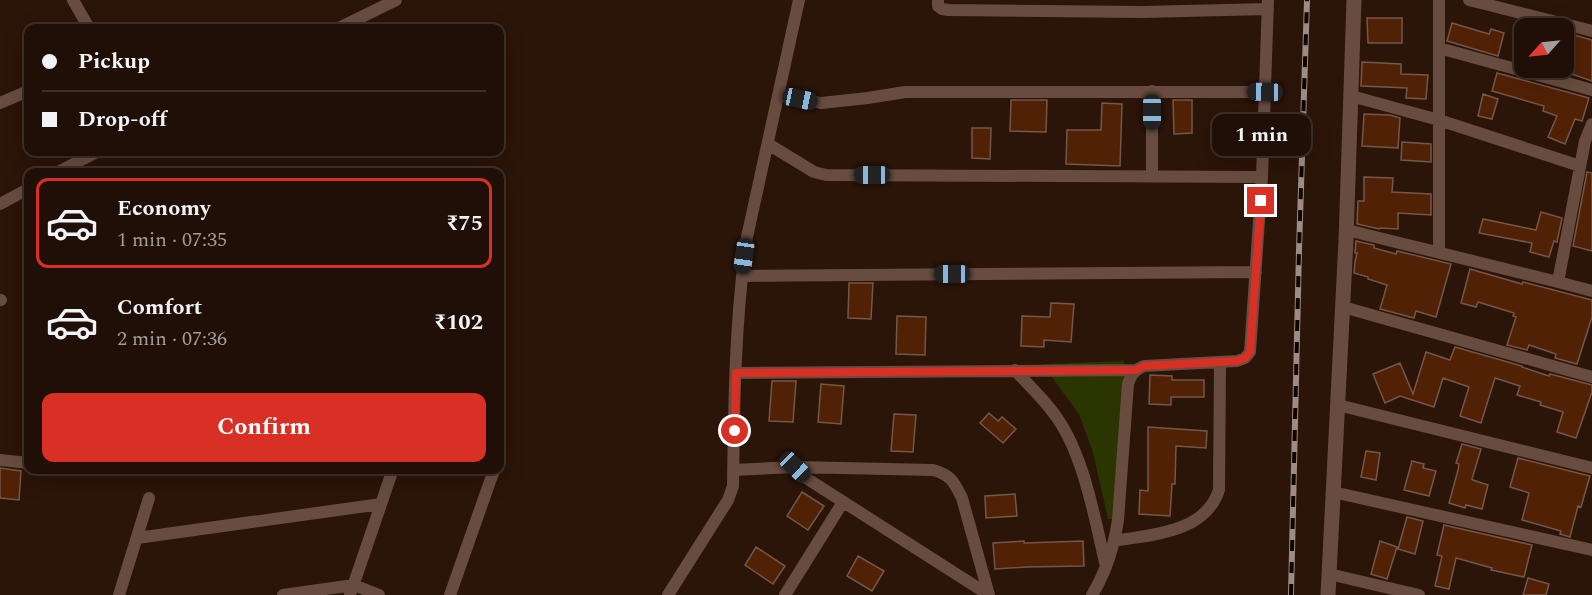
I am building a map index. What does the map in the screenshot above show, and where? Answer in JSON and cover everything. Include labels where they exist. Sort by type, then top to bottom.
[{"type":"street","points":[[73,0],[87,24]]},
{"type":"street","points":[[347,24],[396,0]]},
{"type":"street","points":[[668,595],[728,500],[733,486],[736,373],[742,276],[747,237],[799,0]]},
{"type":"street","points":[[938,0],[938,6],[948,10],[1142,12],[1268,5],[1262,177],[1250,352],[1245,358],[1237,361],[1144,366],[1130,377],[1119,520],[1106,568],[1092,595]]},
{"type":"street","points":[[1328,595],[1347,230],[1354,0]]},
{"type":"street","points":[[1439,0],[1439,253]]},
{"type":"street","points":[[1469,0],[1592,31]]},
{"type":"street","points":[[1439,48],[1592,90]]},
{"type":"street","points":[[1152,91],[1152,176]]},
{"type":"street","points":[[779,94],[821,103],[905,92],[1265,92]]},
{"type":"street","points":[[0,103],[24,93]]},
{"type":"street","points":[[1351,96],[1439,120],[1580,166]]},
{"type":"street","points":[[1558,282],[1585,141],[1592,124]]},
{"type":"street","points":[[768,144],[814,172],[826,175],[1262,177]]},
{"type":"street","points":[[66,168],[89,156]]},
{"type":"street","points":[[0,204],[24,191]]},
{"type":"street","points":[[1347,230],[1592,291]]},
{"type":"street","points":[[742,276],[1256,272]]},
{"type":"street","points":[[1343,307],[1592,376]]},
{"type":"street","points":[[1115,541],[1181,528],[1208,510],[1215,501],[1219,490],[1220,362]]},
{"type":"street","points":[[1015,370],[1056,415],[1073,446],[1090,500],[1106,568]]},
{"type":"street","points":[[736,373],[1136,370]]},
{"type":"street","points":[[1338,405],[1592,468]]},
{"type":"street","points":[[0,460],[24,463]]},
{"type":"street","points":[[733,470],[795,467],[933,470],[949,476],[956,484],[962,498],[989,595]]},
{"type":"street","points":[[795,467],[806,478],[989,595]]},
{"type":"street","points":[[352,590],[391,474]]},
{"type":"street","points":[[450,595],[493,474]]},
{"type":"street","points":[[1333,492],[1592,550]]},
{"type":"street","points":[[118,595],[149,498]]},
{"type":"street","points":[[785,595],[843,501]]},
{"type":"street","points":[[137,538],[381,504]]},
{"type":"street","points":[[1329,574],[1419,595]]},
{"type":"street","points":[[284,595],[352,590],[379,595]]},
{"type":"green space","points":[[1124,361],[1118,520],[1108,519],[1093,453],[1079,414],[1042,364]]},
{"type":"building","points":[[1367,18],[1402,18],[1402,43],[1368,43]]},
{"type":"building","points":[[1452,23],[1489,34],[1491,29],[1504,33],[1498,56],[1447,41]]},
{"type":"building","points":[[1574,35],[1592,40],[1592,81],[1574,75]]},
{"type":"building","points":[[1362,62],[1401,64],[1401,74],[1428,75],[1426,99],[1406,98],[1407,88],[1361,86]]},
{"type":"building","points":[[1497,73],[1589,98],[1582,121],[1575,119],[1565,144],[1548,137],[1557,116],[1543,111],[1544,106],[1492,91]]},
{"type":"building","points":[[1483,94],[1498,99],[1492,119],[1478,116]]},
{"type":"building","points":[[1011,100],[1047,100],[1046,132],[1010,131]]},
{"type":"building","points":[[1173,100],[1192,100],[1192,133],[1174,134]]},
{"type":"building","points":[[1102,103],[1122,104],[1120,166],[1066,164],[1067,130],[1101,130]]},
{"type":"building","points":[[1364,114],[1390,115],[1400,118],[1398,148],[1362,146]]},
{"type":"building","points":[[972,128],[991,128],[990,159],[972,158]]},
{"type":"building","points":[[1402,142],[1431,144],[1431,162],[1401,160]]},
{"type":"building","points":[[1587,172],[1592,173],[1592,251],[1573,246]]},
{"type":"building","points":[[1364,177],[1393,178],[1392,192],[1431,194],[1431,215],[1398,213],[1398,229],[1379,229],[1357,224],[1358,201],[1364,201]]},
{"type":"building","points":[[1541,212],[1562,218],[1557,242],[1554,241],[1549,257],[1530,252],[1532,243],[1479,233],[1483,219],[1536,230]]},
{"type":"building","points":[[1356,241],[1396,254],[1397,251],[1451,264],[1436,317],[1416,311],[1414,318],[1380,309],[1387,285],[1354,273]]},
{"type":"building","points":[[1470,269],[1592,300],[1592,317],[1577,364],[1555,358],[1556,354],[1529,345],[1527,350],[1507,345],[1516,317],[1513,316],[1514,313],[1478,302],[1476,307],[1461,303]]},
{"type":"building","points":[[849,283],[873,283],[871,319],[848,318]]},
{"type":"building","points":[[1051,303],[1074,304],[1071,342],[1044,340],[1044,347],[1021,346],[1022,316],[1050,317]]},
{"type":"building","points":[[897,316],[926,317],[925,355],[896,354]]},
{"type":"building","points":[[1455,347],[1549,376],[1550,374],[1592,385],[1592,392],[1576,438],[1557,432],[1563,412],[1517,395],[1520,386],[1495,378],[1481,423],[1460,416],[1469,387],[1443,378],[1434,407],[1400,396],[1385,403],[1373,374],[1400,363],[1413,394],[1426,352],[1450,360]]},
{"type":"building","points":[[1150,375],[1172,376],[1172,380],[1204,380],[1204,397],[1171,397],[1171,405],[1149,404]]},
{"type":"building","points":[[772,381],[796,381],[793,422],[769,421]]},
{"type":"building","points":[[821,384],[844,386],[841,424],[818,422]]},
{"type":"building","points":[[989,413],[998,421],[1002,417],[1016,429],[1003,443],[980,423]]},
{"type":"building","points":[[894,414],[916,415],[913,452],[891,451]]},
{"type":"building","points":[[1148,427],[1207,431],[1206,448],[1176,446],[1175,484],[1172,484],[1170,516],[1139,514],[1140,490],[1148,491]]},
{"type":"building","points":[[1462,444],[1481,449],[1472,479],[1488,485],[1482,509],[1466,505],[1465,508],[1449,503]]},
{"type":"building","points":[[1366,451],[1380,453],[1376,480],[1361,477]]},
{"type":"building","points":[[1518,458],[1590,476],[1581,507],[1578,506],[1570,537],[1560,534],[1561,531],[1522,520],[1529,493],[1510,487]]},
{"type":"building","points":[[1412,461],[1424,464],[1423,468],[1436,471],[1429,496],[1404,490]]},
{"type":"building","points":[[0,468],[21,471],[19,500],[0,498]]},
{"type":"building","points":[[802,492],[824,506],[808,530],[787,516]]},
{"type":"building","points":[[1015,494],[1017,516],[986,518],[985,496]]},
{"type":"building","points":[[1407,517],[1423,521],[1415,554],[1398,549]]},
{"type":"building","points":[[1444,525],[1532,545],[1524,577],[1491,570],[1492,568],[1456,558],[1449,589],[1435,586],[1442,556],[1437,555]]},
{"type":"building","points":[[1024,541],[1024,543],[1083,541],[1084,566],[995,569],[993,543]]},
{"type":"building","points":[[1380,541],[1397,547],[1387,579],[1371,574]]},
{"type":"building","points":[[756,547],[785,566],[773,584],[745,565]]},
{"type":"building","points":[[858,556],[884,571],[872,591],[847,576]]},
{"type":"building","points":[[1528,578],[1549,584],[1546,595],[1523,595]]},
{"type":"railway","points":[[1291,595],[1307,0]]},
{"type":"route","points":[[735,431],[736,373],[1136,370],[1144,366],[1237,361],[1245,358],[1250,352],[1261,201]]}]
